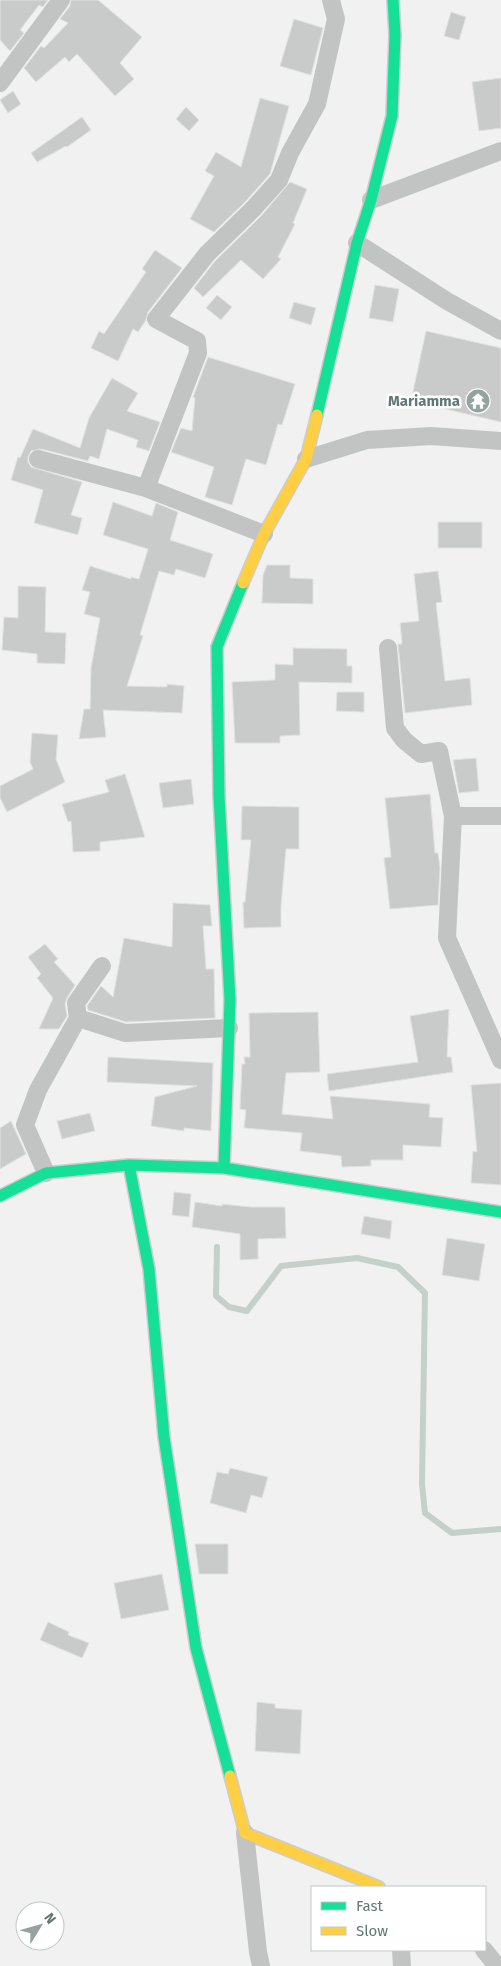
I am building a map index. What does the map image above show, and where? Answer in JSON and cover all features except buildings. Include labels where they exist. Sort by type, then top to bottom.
[{"type":"street","points":[[0,83],[61,0]]},
{"type":"street","points":[[146,488],[198,353],[197,341],[156,319],[207,254],[279,180],[290,153],[317,104],[336,19],[331,0]]},
{"type":"street","points":[[224,1168],[230,1000],[220,796],[218,647],[264,534],[306,459],[340,322],[357,243],[371,200],[392,116],[395,35],[393,0]]},
{"type":"street","points":[[371,200],[501,151]]},
{"type":"street","points":[[357,243],[447,301],[501,331]]},
{"type":"street","points":[[306,459],[367,440],[431,436],[501,441]]},
{"type":"street","points":[[38,459],[146,488],[264,534]]},
{"type":"street","points":[[388,648],[395,728],[404,740],[421,754],[439,751],[453,816],[447,938],[501,1060]]},
{"type":"street","points":[[453,816],[501,816]]},
{"type":"street","points":[[46,1173],[24,1125],[38,1090],[78,1018],[76,1003],[102,966]]},
{"type":"street","points":[[78,1018],[125,1033],[229,1028]]},
{"type":"street","points":[[129,1165],[149,1269],[164,1437],[196,1648],[245,1833],[261,1966]]},
{"type":"street","points":[[0,1196],[46,1173],[129,1165],[224,1168],[501,1212]]},
{"type":"street","points":[[245,1833],[377,1886]]},
{"type":"street","points":[[401,1951],[402,1966]]},
{"type":"street","points":[[485,1951],[497,1966]]},
{"type":"waterway","points":[[217,1247],[216,1296],[229,1307],[247,1311],[281,1266],[357,1258],[398,1267],[425,1293],[422,1484],[425,1513],[452,1533],[501,1529]]},
{"type":"traffic: fast","points":[[317,415],[357,243],[371,200],[392,116],[395,35],[393,0]]},
{"type":"traffic: fast","points":[[224,1168],[230,1000],[219,796],[217,647],[243,583]]},
{"type":"traffic: fast","points":[[129,1165],[149,1269],[164,1437],[196,1648],[230,1776]]},
{"type":"traffic: fast","points":[[0,1196],[46,1173],[129,1165],[224,1168],[501,1212]]},
{"type":"traffic: slow","points":[[243,583],[264,534],[306,459],[317,415]]},
{"type":"traffic: slow","points":[[230,1776],[245,1833],[377,1886]]},
{"type":"place","name":"Mariamma","points":[[478,401]]}]
